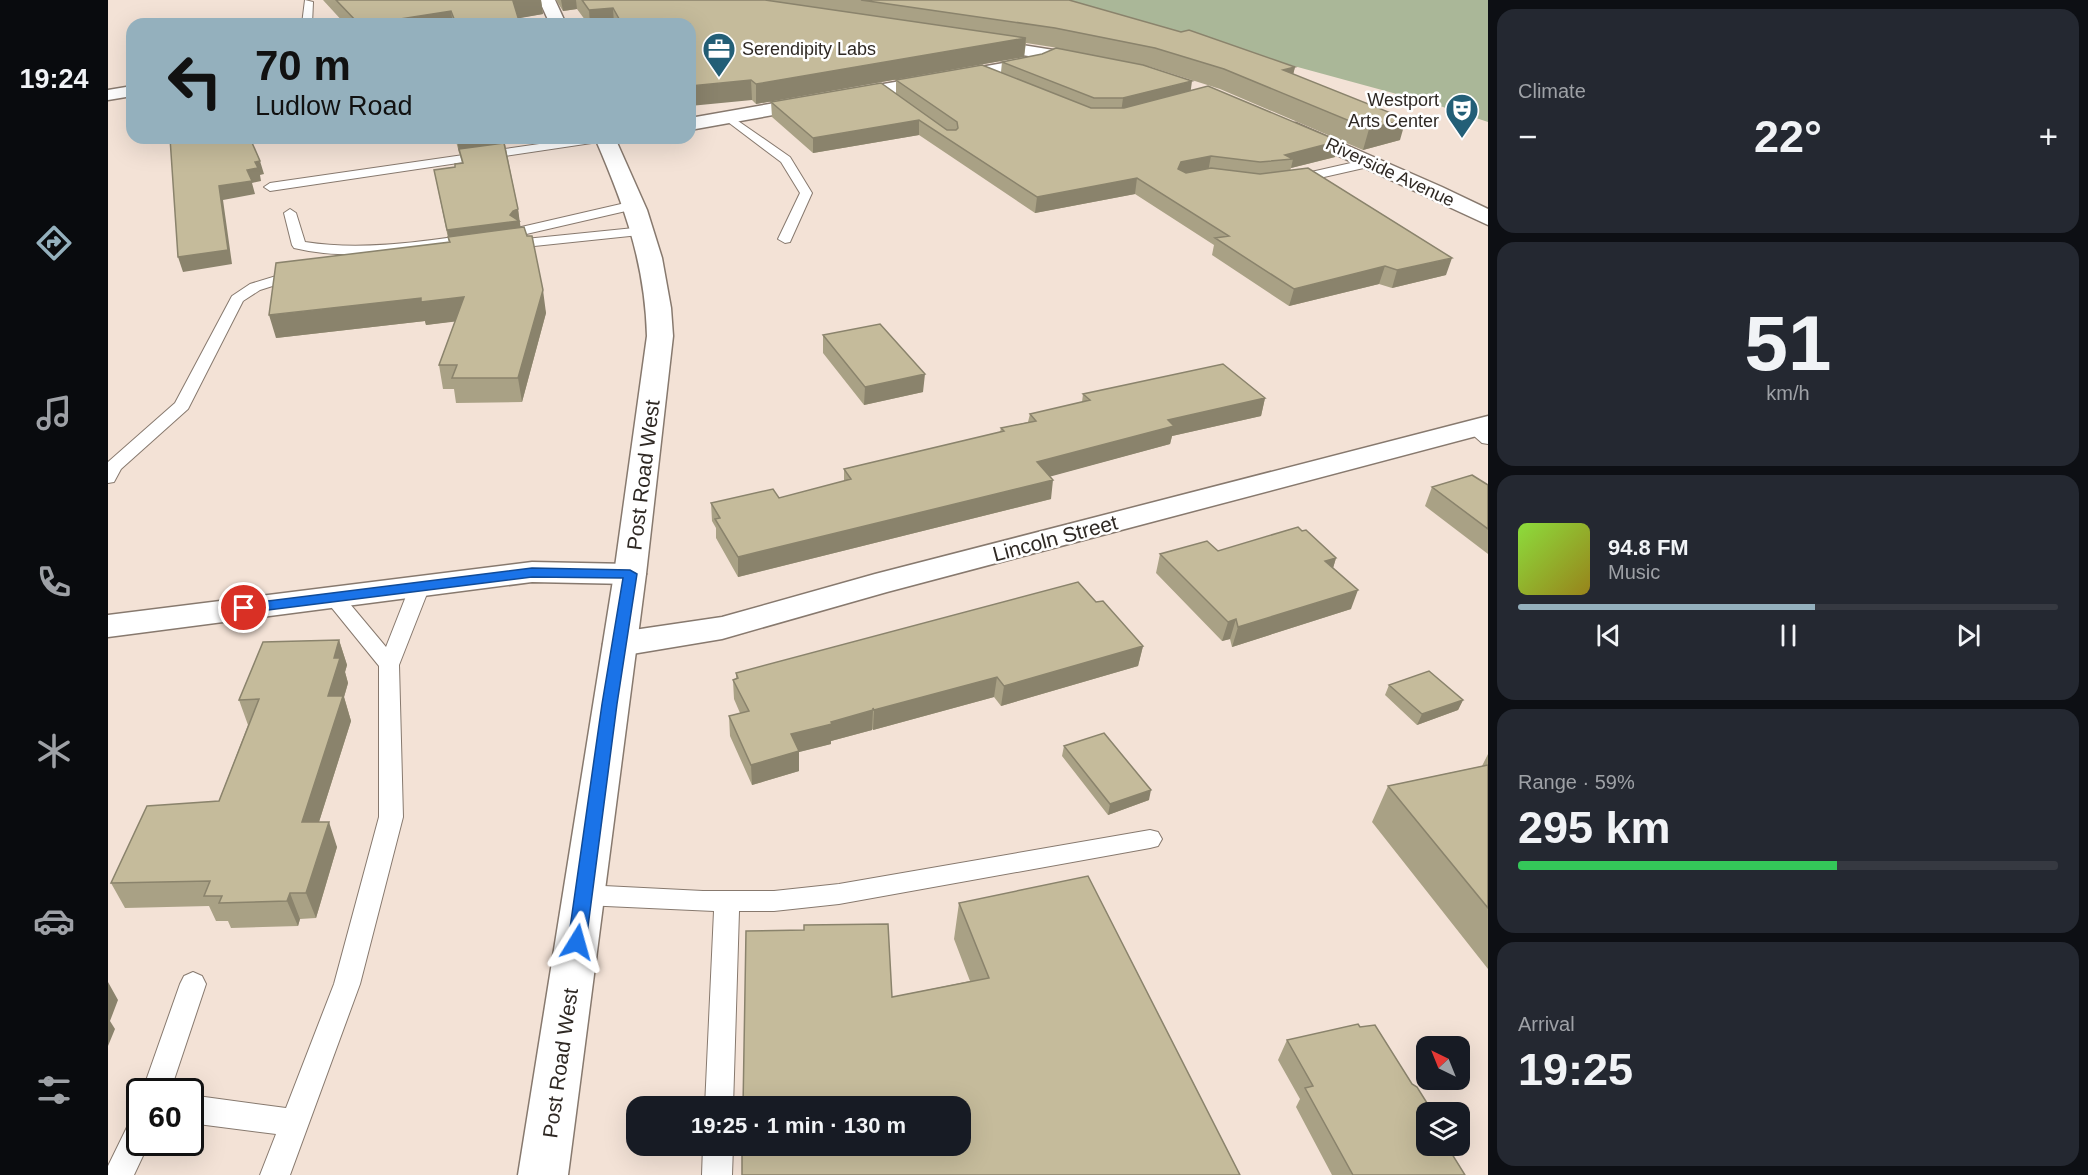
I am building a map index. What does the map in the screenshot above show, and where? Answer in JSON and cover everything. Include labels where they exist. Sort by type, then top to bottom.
[{"type":"main road","points":[[547,0],[555,18]]},
{"type":"main road","points":[[959,40],[1113,65]]},
{"type":"main road","points":[[696,123],[981,73],[1040,61],[1052,54]]},
{"type":"main road","points":[[108,94],[126,92]]},
{"type":"main road","name":"Riverside Avenue","points":[[1283,124],[1372,162],[1488,218]]},
{"type":"main road","name":"Post Road West","points":[[543,1175],[630,574],[660,336],[660,302],[650,247],[608,144]]},
{"type":"main road","name":"Lincoln Street","points":[[620,644],[722,628],[886,582],[1483,430]]},
{"type":"main road","points":[[109,623],[532,573],[630,574]]},
{"type":"lane","points":[[307,18],[308,2]]},
{"type":"lane","points":[[981,73],[1002,82]]},
{"type":"lane","points":[[881,90],[900,103]]},
{"type":"lane","points":[[728,117],[786,160],[806,193],[785,239]]},
{"type":"lane","points":[[270,188],[565,144]]},
{"type":"lane","points":[[1280,182],[1372,162]]},
{"type":"lane","points":[[290,213],[299,245],[319,249],[410,245],[639,218]]},
{"type":"lane","points":[[366,264],[487,248],[639,218]]},
{"type":"lane","points":[[111,472],[182,406],[237,299],[255,287],[274,279],[309,272]]},
{"type":"lane","points":[[275,1175],[347,984],[391,817],[389,664],[420,586]]},
{"type":"lane","points":[[333,597],[389,664]]},
{"type":"lane","points":[[584,895],[774,901],[839,894],[1150,839]]},
{"type":"lane","points":[[719,1096],[727,901]]},
{"type":"lane","points":[[161,1078],[193,984]]},
{"type":"lane","points":[[204,1111],[295,1124]]},
{"type":"lane","points":[[119,1175],[128,1156]]},
{"type":"lane","points":[[717,1175],[718,1156]]},
{"type":"shaded area","points":[[984,0],[1488,0],[1488,122],[1437,105],[1239,51]]},
{"type":"building","points":[[336,0],[518,0],[513,1],[518,18],[454,18],[451,11],[406,18],[353,18]]},
{"type":"building","points":[[582,0],[765,0],[1026,38],[756,84],[751,80],[696,85],[696,18],[619,18],[613,8],[589,10]]},
{"type":"building","points":[[861,0],[1069,0],[1181,32],[1189,30],[1295,67],[1283,70],[1406,119],[1369,129],[1224,69],[1155,48],[1055,28]]},
{"type":"building","points":[[1056,48],[1143,65],[1192,81],[1123,98],[1094,98],[1002,62],[1042,54]]},
{"type":"building","points":[[982,65],[1091,108],[1124,108],[1208,86],[1339,141],[1285,155],[1293,159],[1260,162],[1211,156],[1181,162],[1178,169],[1186,173],[1211,168],[1260,174],[1308,168],[1452,258],[1397,270],[1385,266],[1294,289],[1215,238],[1229,236],[1137,178],[1037,197],[919,120],[813,138],[771,102],[881,83],[947,130],[956,130],[957,122],[896,80]]},
{"type":"building","points":[[170,144],[253,144],[260,161],[255,162],[258,168],[247,170],[252,181],[219,186],[228,250],[178,257]]},
{"type":"building","points":[[504,144],[518,209],[510,215],[519,221],[447,230],[434,170],[455,167],[455,164],[463,163],[459,149]]},
{"type":"building","points":[[524,227],[527,236],[532,236],[543,290],[518,378],[452,378],[457,365],[439,365],[464,297],[421,302],[421,298],[269,315],[276,263],[450,242],[448,237]]},
{"type":"building","points":[[880,324],[925,374],[865,387],[823,335]]},
{"type":"building","points":[[1223,364],[1265,398],[1168,420],[1174,426],[1037,462],[1053,480],[738,557],[715,519],[720,518],[711,503],[773,489],[779,498],[851,479],[844,469],[1004,431],[1001,428],[1036,421],[1030,414],[1090,400],[1083,394]]},
{"type":"building","points":[[1472,475],[1488,485],[1488,529],[1432,487]]},
{"type":"building","points":[[1298,527],[1302,531],[1306,530],[1336,558],[1325,561],[1358,590],[1238,627],[1236,619],[1228,622],[1160,554],[1207,541],[1218,551]]},
{"type":"building","points":[[1078,582],[1096,602],[1103,601],[1143,646],[1004,686],[997,677],[874,710],[873,708],[873,710],[831,722],[832,724],[791,734],[799,751],[751,765],[729,716],[749,711],[733,680],[738,678],[736,673]]},
{"type":"building","points":[[339,640],[334,658],[340,658],[328,696],[343,696],[302,822],[329,822],[306,893],[290,893],[287,901],[219,903],[222,896],[204,896],[210,881],[111,883],[147,806],[219,801],[259,699],[239,700],[263,642]]},
{"type":"building","points":[[1429,671],[1463,700],[1422,714],[1389,685]]},
{"type":"building","points":[[1104,733],[1151,790],[1110,804],[1064,746]]},
{"type":"building","points":[[1488,765],[1488,908],[1388,786]]},
{"type":"building","points":[[1088,876],[1240,1175],[742,1175],[742,1156],[971,1156],[971,1096],[743,1096],[746,931],[804,930],[804,925],[888,924],[892,997],[989,978],[959,903]]},
{"type":"building","points":[[1358,1024],[1360,1027],[1375,1025],[1412,1084],[1416,1086],[1416,1090],[1419,1090],[1426,1102],[1416,1102],[1416,1156],[1453,1156],[1465,1175],[1353,1175],[1305,1088],[1313,1086],[1287,1040]]},
{"type":"place","name":"Serendipity Labs","points":[[719,78]]},
{"type":"place","name":"Westport Arts Center","points":[[1462,139]]},
{"type":"route","points":[[244,608],[532,573],[630,574],[577,942]]}]
